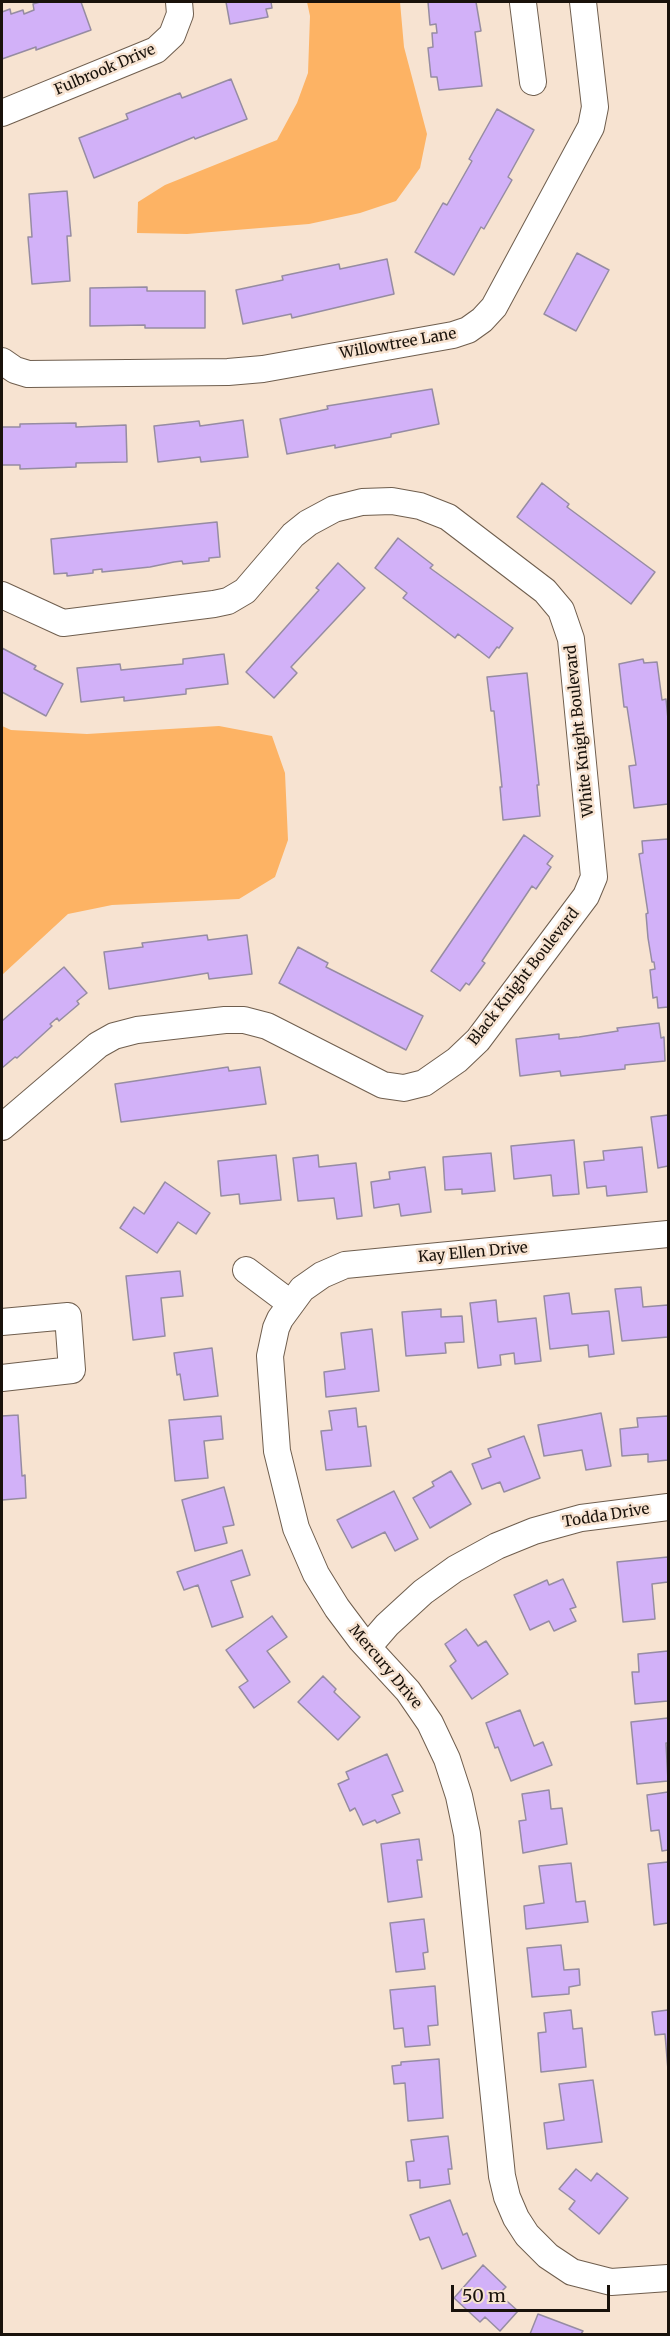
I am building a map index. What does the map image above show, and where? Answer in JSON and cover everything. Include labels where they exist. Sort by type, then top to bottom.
[{"type":"street","name":"Fulbrook Drive","points":[[2,113],[156,50],[172,35],[180,14],[179,2]]},
{"type":"street","points":[[528,2],[533,82]]},
{"type":"street","name":"Willowtree Lane","points":[[2,361],[15,370],[28,374],[236,372],[442,337],[468,330],[494,307],[591,127],[594,107],[583,2]]},
{"type":"street","name":"White Knight Boulevard","points":[[2,595],[63,623],[214,604],[228,601],[245,591],[293,535],[308,523],[334,510],[362,502],[392,501],[420,506],[448,517],[545,591],[563,615],[572,639],[593,883]]},
{"type":"street","name":"Black Knight Boulevard","points":[[2,1127],[98,1045],[114,1036],[137,1030],[225,1020],[244,1020],[267,1026],[383,1085],[404,1088],[424,1083],[457,1060],[478,1040],[586,896],[593,883]]},
{"type":"street","name":"Kay Ellen Drive","points":[[290,1303],[302,1289],[322,1275],[353,1264],[669,1234]]},
{"type":"street","points":[[246,1270],[290,1303]]},
{"type":"street","name":"Mercury Drive","points":[[290,1303],[276,1328],[270,1356],[280,1470],[296,1528],[308,1556],[337,1608],[408,1691],[430,1724],[447,1759],[459,1796],[467,1834],[502,2176],[507,2197],[516,2218],[527,2235],[548,2256],[572,2272],[611,2282],[669,2278]]},
{"type":"street","points":[[2,1322],[68,1316],[72,1370],[2,1378]]},
{"type":"street","name":"Todda Drive","points":[[368,1647],[387,1625],[423,1592],[455,1569],[497,1546],[534,1531],[572,1520],[669,1507]]},
{"type":"shaded area","points":[[307,2],[400,2],[404,47],[427,134],[420,168],[396,201],[360,213],[309,224],[187,234],[137,233],[138,202],[165,185],[277,140],[297,103],[308,73],[310,16]]},
{"type":"shaded area","points":[[2,726],[11,730],[87,734],[219,726],[272,736],[285,773],[288,840],[275,877],[239,899],[112,905],[68,914],[2,975]]},
{"type":"building","points":[[81,2],[91,30],[36,50],[36,47],[2,59],[2,12],[10,9],[11,14],[23,10],[24,14],[34,10],[33,4]]},
{"type":"building","points":[[226,2],[271,2],[272,8],[266,9],[268,17],[230,24]]},
{"type":"building","points":[[428,2],[476,2],[481,31],[475,32],[482,86],[439,90],[437,77],[431,77],[428,48],[433,47],[432,33],[437,33],[436,24],[430,25]]},
{"type":"building","points":[[231,79],[247,119],[195,139],[194,137],[94,178],[79,138],[128,119],[126,114],[180,93],[182,98]]},
{"type":"building","points":[[497,109],[534,130],[508,177],[512,180],[484,229],[481,227],[454,275],[415,252],[443,203],[447,205],[472,161],[469,159]]},
{"type":"building","points":[[67,191],[71,236],[67,236],[70,281],[32,284],[28,237],[32,237],[29,194]]},
{"type":"building","points":[[577,253],[609,270],[576,331],[544,314]]},
{"type":"building","points":[[387,259],[394,294],[292,318],[291,314],[243,324],[236,290],[283,280],[282,276],[339,264],[340,269]]},
{"type":"building","points":[[147,287],[147,291],[205,291],[205,328],[145,328],[145,325],[90,326],[90,288]]},
{"type":"building","points":[[432,389],[439,424],[391,434],[391,437],[335,448],[335,445],[287,454],[280,419],[328,409],[327,406]]},
{"type":"building","points":[[243,420],[248,457],[201,462],[200,457],[158,462],[154,426],[199,421],[200,426]]},
{"type":"building","points":[[76,423],[76,427],[126,425],[127,462],[76,463],[76,467],[20,469],[20,465],[2,465],[2,427],[20,427],[20,424]]},
{"type":"building","points":[[542,483],[569,504],[567,507],[655,572],[631,604],[517,517]]},
{"type":"building","points":[[217,522],[220,557],[209,558],[209,561],[183,564],[182,561],[102,572],[102,569],[93,570],[93,573],[67,576],[67,573],[54,574],[51,539]]},
{"type":"building","points":[[398,538],[433,565],[430,568],[513,628],[489,658],[458,634],[455,638],[403,598],[407,593],[375,568]]},
{"type":"building","points":[[338,563],[365,588],[291,667],[297,673],[274,698],[246,672],[319,590],[316,588]]},
{"type":"building","points":[[2,648],[36,666],[34,669],[63,684],[46,716],[2,692]]},
{"type":"building","points":[[224,654],[228,684],[186,689],[186,694],[124,701],[124,697],[81,702],[77,668],[120,664],[121,670],[183,664],[183,659]]},
{"type":"building","points":[[643,659],[644,663],[657,662],[662,700],[666,699],[668,804],[634,808],[629,766],[636,765],[627,707],[624,707],[619,664]]},
{"type":"building","points":[[527,673],[539,785],[537,785],[540,816],[503,820],[494,711],[491,711],[487,677]]},
{"type":"building","points":[[524,835],[553,856],[547,864],[551,867],[536,889],[532,886],[482,961],[485,963],[469,985],[466,983],[460,991],[431,971]]},
{"type":"building","points":[[668,839],[668,1007],[658,1008],[657,997],[653,998],[650,970],[655,969],[648,938],[646,914],[648,913],[639,854],[643,853],[642,841]]},
{"type":"building","points":[[207,935],[208,940],[247,935],[252,974],[209,979],[208,973],[109,989],[104,952],[143,947],[142,943]]},
{"type":"building","points":[[298,947],[328,963],[326,967],[423,1016],[406,1050],[279,983]]},
{"type":"building","points":[[64,967],[87,993],[77,1001],[79,1004],[59,1021],[57,1018],[50,1024],[52,1026],[17,1058],[15,1057],[2,1068],[2,1021]]},
{"type":"building","points":[[659,1023],[661,1038],[664,1037],[665,1061],[625,1065],[625,1069],[561,1076],[560,1071],[520,1076],[516,1039],[559,1034],[559,1039],[579,1037],[618,1031],[617,1028]]},
{"type":"building","points":[[228,1067],[229,1071],[260,1067],[266,1104],[121,1122],[115,1084]]},
{"type":"building","points":[[668,1115],[668,1166],[658,1168],[651,1117]]},
{"type":"building","points":[[574,1140],[579,1194],[553,1196],[551,1175],[514,1179],[511,1146]]},
{"type":"building","points":[[642,1147],[647,1192],[607,1196],[606,1186],[587,1188],[584,1162],[604,1160],[603,1151]]},
{"type":"building","points":[[491,1153],[495,1191],[462,1194],[462,1189],[445,1190],[443,1157]]},
{"type":"building","points":[[276,1155],[281,1200],[240,1204],[239,1194],[221,1196],[218,1161]]},
{"type":"building","points":[[318,1155],[319,1167],[356,1163],[362,1216],[337,1219],[334,1198],[298,1201],[293,1158]]},
{"type":"building","points":[[425,1167],[431,1212],[401,1216],[399,1204],[374,1208],[371,1182],[390,1179],[389,1172]]},
{"type":"building","points":[[165,1182],[210,1213],[196,1234],[178,1222],[157,1253],[120,1228],[134,1207],[144,1214]]},
{"type":"building","points":[[180,1271],[183,1296],[161,1298],[165,1336],[133,1340],[126,1276]]},
{"type":"building","points":[[641,1287],[643,1307],[668,1305],[668,1337],[622,1341],[615,1289]]},
{"type":"building","points":[[569,1293],[572,1314],[609,1311],[614,1354],[589,1357],[588,1345],[550,1349],[544,1296]]},
{"type":"building","points":[[496,1300],[498,1322],[536,1318],[541,1361],[515,1364],[514,1353],[500,1355],[501,1365],[478,1368],[470,1303]]},
{"type":"building","points":[[441,1309],[441,1317],[462,1316],[464,1342],[445,1343],[446,1353],[406,1356],[402,1312]]},
{"type":"building","points":[[372,1329],[379,1391],[326,1397],[324,1372],[345,1369],[341,1333]]},
{"type":"building","points":[[212,1348],[218,1396],[184,1400],[174,1353]]},
{"type":"building","points":[[356,1408],[358,1427],[366,1426],[371,1466],[326,1470],[321,1431],[332,1430],[329,1411]]},
{"type":"building","points":[[601,1413],[611,1466],[586,1470],[582,1450],[544,1456],[538,1425]]},
{"type":"building","points":[[18,1415],[22,1476],[25,1475],[26,1498],[2,1500],[2,1416]]},
{"type":"building","points":[[221,1416],[223,1439],[204,1441],[208,1478],[175,1481],[169,1420]]},
{"type":"building","points":[[668,1416],[668,1460],[648,1462],[648,1454],[622,1456],[620,1429],[638,1427],[637,1418]]},
{"type":"building","points":[[524,1436],[540,1478],[504,1492],[500,1482],[482,1489],[472,1464],[491,1457],[488,1449]]},
{"type":"building","points":[[451,1471],[471,1504],[430,1528],[413,1498],[434,1486],[432,1482]]},
{"type":"building","points":[[224,1487],[234,1525],[223,1527],[227,1543],[195,1551],[182,1500]]},
{"type":"building","points":[[394,1491],[418,1539],[395,1551],[385,1532],[352,1548],[337,1520]]},
{"type":"building","points":[[242,1550],[250,1575],[231,1581],[243,1617],[212,1627],[198,1585],[184,1590],[177,1572]]},
{"type":"building","points":[[668,1557],[668,1582],[652,1584],[655,1619],[623,1622],[617,1562]]},
{"type":"building","points":[[563,1579],[576,1607],[570,1609],[576,1621],[554,1631],[549,1621],[530,1630],[514,1595],[547,1580],[549,1585]]},
{"type":"building","points":[[272,1616],[287,1637],[267,1651],[290,1682],[254,1708],[239,1687],[248,1681],[226,1650]]},
{"type":"building","points":[[466,1629],[478,1646],[486,1641],[508,1674],[472,1699],[450,1666],[456,1661],[445,1644]]},
{"type":"building","points":[[668,1651],[668,1701],[635,1704],[632,1672],[639,1672],[638,1654]]},
{"type":"building","points":[[323,1676],[336,1689],[334,1692],[360,1717],[338,1740],[298,1702]]},
{"type":"building","points":[[520,1710],[534,1746],[543,1742],[552,1765],[511,1781],[486,1723]]},
{"type":"building","points":[[668,1718],[668,1743],[666,1743],[668,1781],[637,1784],[631,1722]]},
{"type":"building","points":[[387,1754],[403,1791],[392,1795],[400,1813],[377,1823],[375,1820],[363,1825],[355,1808],[350,1811],[338,1784],[349,1779],[346,1772]]},
{"type":"building","points":[[549,1790],[551,1809],[562,1808],[567,1844],[523,1853],[519,1821],[526,1820],[522,1794]]},
{"type":"building","points":[[668,1792],[668,1850],[662,1851],[659,1830],[651,1831],[647,1795]]},
{"type":"building","points":[[419,1839],[422,1860],[417,1860],[422,1897],[388,1902],[381,1844]]},
{"type":"building","points":[[668,1862],[668,1923],[654,1925],[648,1864]]},
{"type":"building","points":[[571,1863],[576,1902],[585,1901],[588,1922],[526,1929],[524,1906],[544,1903],[539,1866]]},
{"type":"building","points":[[424,1919],[428,1952],[423,1953],[425,1969],[396,1972],[390,1923]]},
{"type":"building","points":[[561,1945],[564,1970],[579,1969],[580,1985],[569,1987],[569,1994],[532,1997],[527,1948]]},
{"type":"building","points":[[435,1986],[438,2025],[428,2026],[430,2045],[405,2047],[403,2028],[394,2029],[390,1990]]},
{"type":"building","points":[[571,2010],[573,2029],[582,2028],[586,2067],[541,2072],[538,2033],[546,2032],[544,2013]]},
{"type":"building","points":[[668,2010],[668,2070],[665,2034],[655,2035],[652,2012]]},
{"type":"building","points":[[439,2059],[443,2118],[408,2121],[405,2083],[394,2084],[392,2066],[401,2065],[401,2062]]},
{"type":"building","points":[[593,2080],[602,2142],[547,2149],[544,2123],[564,2120],[559,2084]]},
{"type":"building","points":[[448,2136],[452,2169],[448,2169],[450,2184],[420,2188],[420,2180],[408,2181],[406,2162],[414,2161],[411,2140]]},
{"type":"building","points":[[576,2169],[591,2181],[597,2173],[628,2198],[599,2234],[569,2209],[575,2201],[559,2189]]},
{"type":"building","points":[[450,2200],[463,2235],[467,2233],[476,2256],[442,2269],[429,2237],[420,2240],[410,2215]]},
{"type":"building","points":[[483,2265],[506,2287],[499,2294],[518,2311],[500,2331],[485,2317],[480,2322],[454,2298]]},
{"type":"building","points":[[538,2314],[583,2331],[581,2334],[530,2334]]}]
